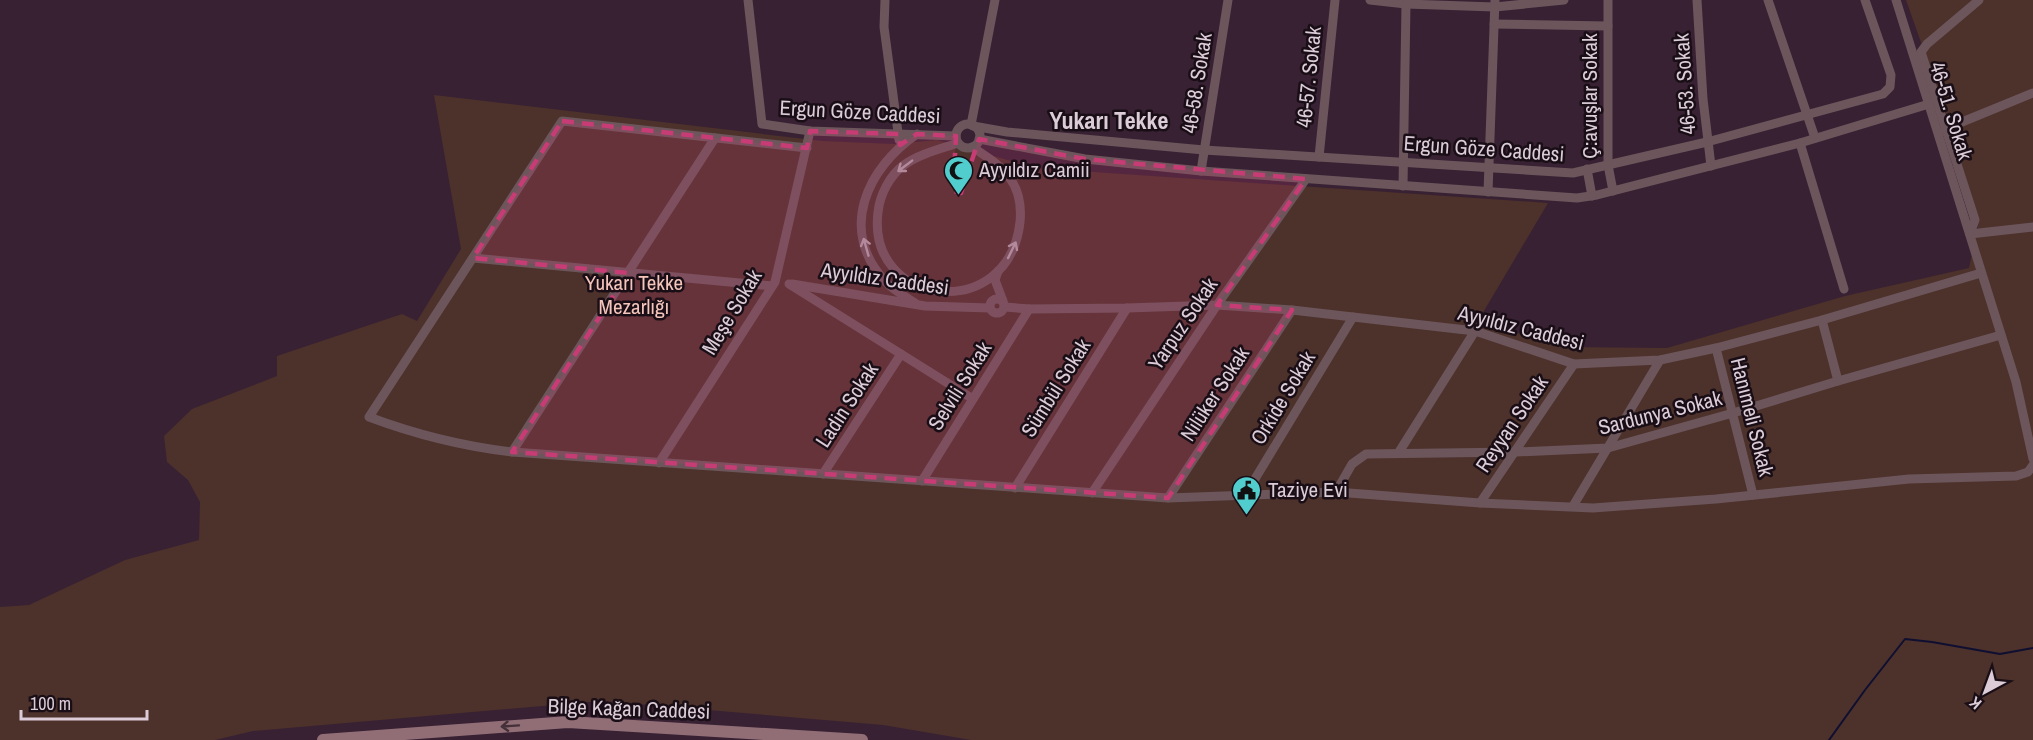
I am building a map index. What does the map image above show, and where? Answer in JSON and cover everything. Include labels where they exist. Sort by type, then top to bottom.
[{"type":"main road","name":"Bilge Kağan Caddesi","points":[[323,740],[568,722],[862,740]]},
{"type":"street","name":"Ergun Göze Caddesi","points":[[748,0],[762,124],[810,131],[917,134],[957,140]]},
{"type":"street","points":[[885,0],[884,27],[900,145]]},
{"type":"street","points":[[972,125],[995,0]]},
{"type":"street","name":"46-58. Sokak","points":[[1201,171],[1228,0]]},
{"type":"street","name":"46-57. Sokak","points":[[1319,157],[1335,0]]},
{"type":"street","points":[[1370,0],[1406,4],[1495,4],[1564,0]]},
{"type":"street","name":"Ç:avuşlar Sokak","points":[[1608,0],[1608,165],[1613,191]]},
{"type":"street","name":"46-53. Sokak","points":[[1697,0],[1707,142],[1711,166]]},
{"type":"street","points":[[1768,0],[1815,138]]},
{"type":"street","name":"Ergun Göze Caddesi","points":[[972,125],[1007,132],[1204,150],[1490,166],[1573,173],[1707,142],[1876,98],[1883,94],[1890,87],[1891,75],[1865,0]]},
{"type":"street","name":"46-51. Sokak","points":[[1896,0],[2016,382],[2033,459]]},
{"type":"street","name":"46-51. Sokak","points":[[1970,234],[1975,219],[1921,56],[1923,48],[1979,0]]},
{"type":"street","points":[[1403,186],[1406,4]]},
{"type":"street","points":[[1488,192],[1495,4]]},
{"type":"street","points":[[1494,24],[1608,26]]},
{"type":"street","points":[[1945,129],[2033,93]]},
{"type":"street","name":"Ergun Göze Caddesi","points":[[979,139],[1085,159],[1201,171],[1565,198],[1592,196],[1711,166],[1800,143],[1929,104]]},
{"type":"street","points":[[807,148],[562,121],[369,417],[408,432],[512,452],[1168,498],[1336,492],[1480,503],[1593,508],[1909,479],[2016,476],[2028,472],[2033,465]]},
{"type":"street","points":[[957,140],[965,148],[972,147],[979,139],[978,131],[972,125]]},
{"type":"street","points":[[957,140],[961,126],[972,125]]},
{"type":"street","name":"Meşe Sokak","points":[[659,463],[774,284],[810,131]]},
{"type":"street","points":[[917,134],[900,145],[874,177],[866,193],[862,223],[871,260],[886,281],[917,305]]},
{"type":"street","points":[[1065,155],[1067,137]]},
{"type":"street","points":[[512,452],[715,138]]},
{"type":"street","points":[[1085,159],[1088,139]]},
{"type":"street","points":[[957,140],[922,155],[899,170],[886,187],[881,200],[877,224],[879,238],[886,258],[893,267],[917,286],[931,290],[952,292],[981,284],[998,271]]},
{"type":"street","points":[[1800,143],[1844,289]]},
{"type":"street","points":[[972,147],[1001,166],[1009,176],[1021,202],[1018,235],[1014,248],[998,271],[995,280],[998,304]]},
{"type":"street","points":[[1587,169],[1592,196]]},
{"type":"street","name":"Yarpuz Sokak","points":[[1092,493],[1217,305],[1306,179]]},
{"type":"street","points":[[1970,234],[2033,227]]},
{"type":"street","name":"Ayyıldız Caddesi","points":[[473,258],[628,273],[789,284],[917,305],[998,304],[1029,309],[1217,305],[1292,310],[1475,331],[1574,364],[1660,360],[1716,348],[1822,320],[1982,273]]},
{"type":"street","points":[[789,284],[973,399]]},
{"type":"street","points":[[981,284],[990,291],[998,304]]},
{"type":"street","name":"Sümbül Sokak","points":[[1015,488],[1127,308]]},
{"type":"street","name":"Selvili Sokak","points":[[922,481],[1029,309]]},
{"type":"street","name":"Nilüker Sokak","points":[[1168,498],[1292,310]]},
{"type":"street","name":"Orkide Sokak","points":[[1244,497],[1353,317]]},
{"type":"street","points":[[1822,320],[1838,381]]},
{"type":"street","points":[[1399,452],[1475,331]]},
{"type":"street","name":"Sardunya Sokak","points":[[1336,492],[1343,476],[1358,457],[1366,454],[1608,448],[2001,335]]},
{"type":"street","name":"Hanımeli Sokak","points":[[1716,348],[1753,495]]},
{"type":"street","name":"Ladin Sokak","points":[[823,474],[901,354]]},
{"type":"street","points":[[1573,506],[1660,360]]},
{"type":"street","name":"Reyyan Sokak","points":[[1480,503],[1574,364]]},
{"type":"highlighted area","points":[[562,121],[807,148],[810,131],[899,134],[900,145],[917,134],[956,136],[953,191],[961,193],[979,139],[1085,159],[1306,179],[1217,305],[1292,310],[1168,498],[512,452],[628,273],[473,258]]},
{"type":"green space","name":"Yukarı Tekke Mezarlığı","points":[[1906,0],[2033,0],[2033,740],[971,740],[883,725],[601,701],[253,731],[215,740],[0,740],[0,607],[29,605],[125,560],[199,540],[200,502],[188,480],[167,462],[164,436],[192,409],[277,376],[277,356],[402,314],[417,321],[461,249],[434,95],[822,141],[894,144],[937,140],[1036,168],[1548,203],[1478,321],[1563,347],[1667,348],[1845,296],[1969,268],[1979,221],[1947,116]]},
{"type":"waterway","points":[[1829,740],[1905,639],[2000,654],[2033,648]]},
{"type":"place","name":"Ayyıldız Camii","points":[[958,196]]},
{"type":"place","name":"Taziye Evi","points":[[1247,516]]},
{"type":"district","name":"Yukarı Tekke","points":[[1109,121]]}]
